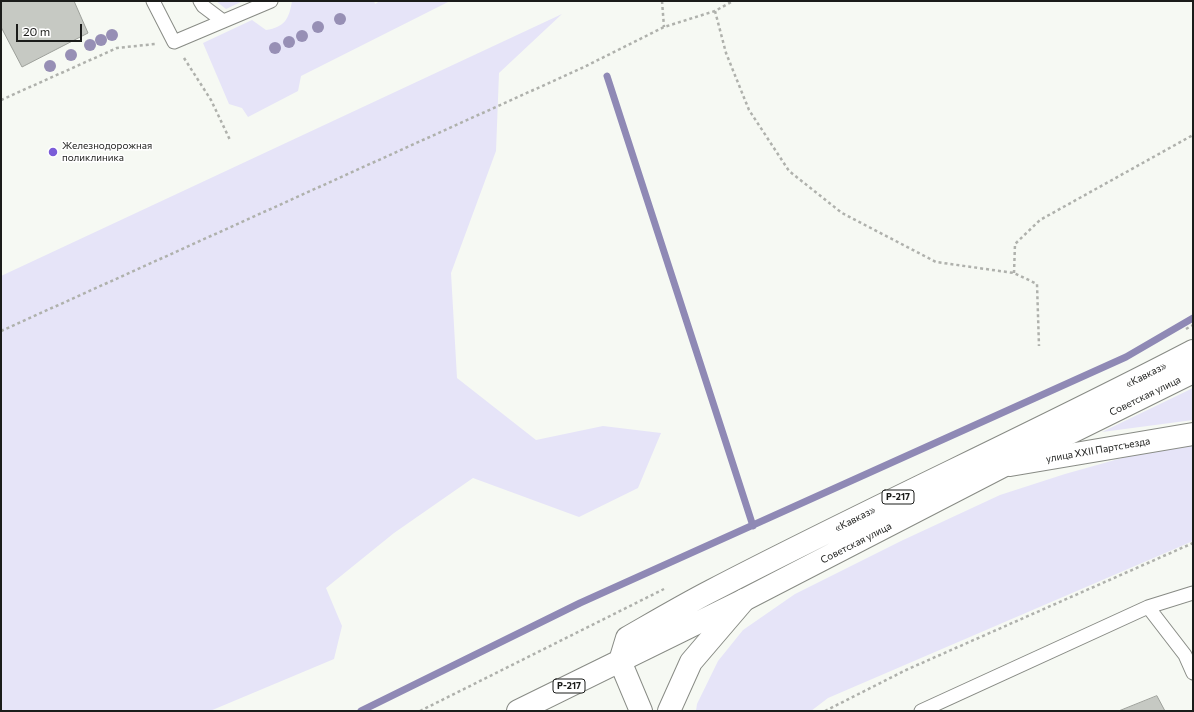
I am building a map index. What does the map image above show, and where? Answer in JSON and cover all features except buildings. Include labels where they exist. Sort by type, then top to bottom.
[{"type":"main road","name":"«Кавказ»","points":[[620,661],[627,638],[710,592],[1146,376],[1193,351]]},
{"type":"main road","name":"Советская улица","points":[[518,711],[744,600],[1003,466],[1193,372]]},
{"type":"main road","name":"улица XXII Партсъезда","points":[[1003,466],[1193,434]]},
{"type":"main road","points":[[669,711],[691,662],[744,600]]},
{"type":"main road","points":[[620,661],[641,711]]},
{"type":"lane","points":[[153,1],[174,42],[271,1]]},
{"type":"lane","points":[[200,1],[203,6],[223,21]]},
{"type":"lane","points":[[921,711],[1148,607],[1193,593]]},
{"type":"lane","points":[[1148,607],[1185,655],[1193,673]]},
{"type":"path","points":[[662,1],[664,27]]},
{"type":"path","points":[[1,331],[575,71],[664,27],[715,11],[733,1]]},
{"type":"path","points":[[715,11],[726,53],[748,110],[789,171],[842,213],[936,262],[1014,273],[1037,284],[1039,346]]},
{"type":"path","points":[[1,100],[117,48],[174,42],[211,100],[230,140]]},
{"type":"path","points":[[1014,273],[1015,244],[1040,220],[1193,135]]},
{"type":"path","points":[[826,711],[906,670],[1193,543]]},
{"type":"shaded area","points":[[216,1],[243,1],[226,9]]},
{"type":"shaded area","points":[[292,1],[374,1],[375,4],[380,1],[450,1],[301,76],[298,91],[248,117],[242,108],[229,104],[203,43],[252,20],[266,30],[278,27],[285,21]]},
{"type":"shaded area","points":[[562,14],[499,73],[496,151],[451,273],[457,378],[536,440],[603,426],[661,433],[638,488],[579,517],[473,478],[394,533],[326,588],[342,626],[334,659],[210,711],[1,711],[1,276]]},
{"type":"shaded area","points":[[1193,388],[1193,420],[1102,432]]},
{"type":"shaded area","points":[[1193,443],[1193,541],[828,698],[811,711],[696,711],[697,704],[718,661],[743,630],[795,594],[901,541],[1000,495],[1065,474],[1154,449]]},
{"type":"waterway","points":[[607,76],[753,526]]},
{"type":"waterway","points":[[361,711],[580,603],[1126,357],[1193,318]]},
{"type":"place","name":"Железнодорожная поликлиника","points":[[53,152]]}]
